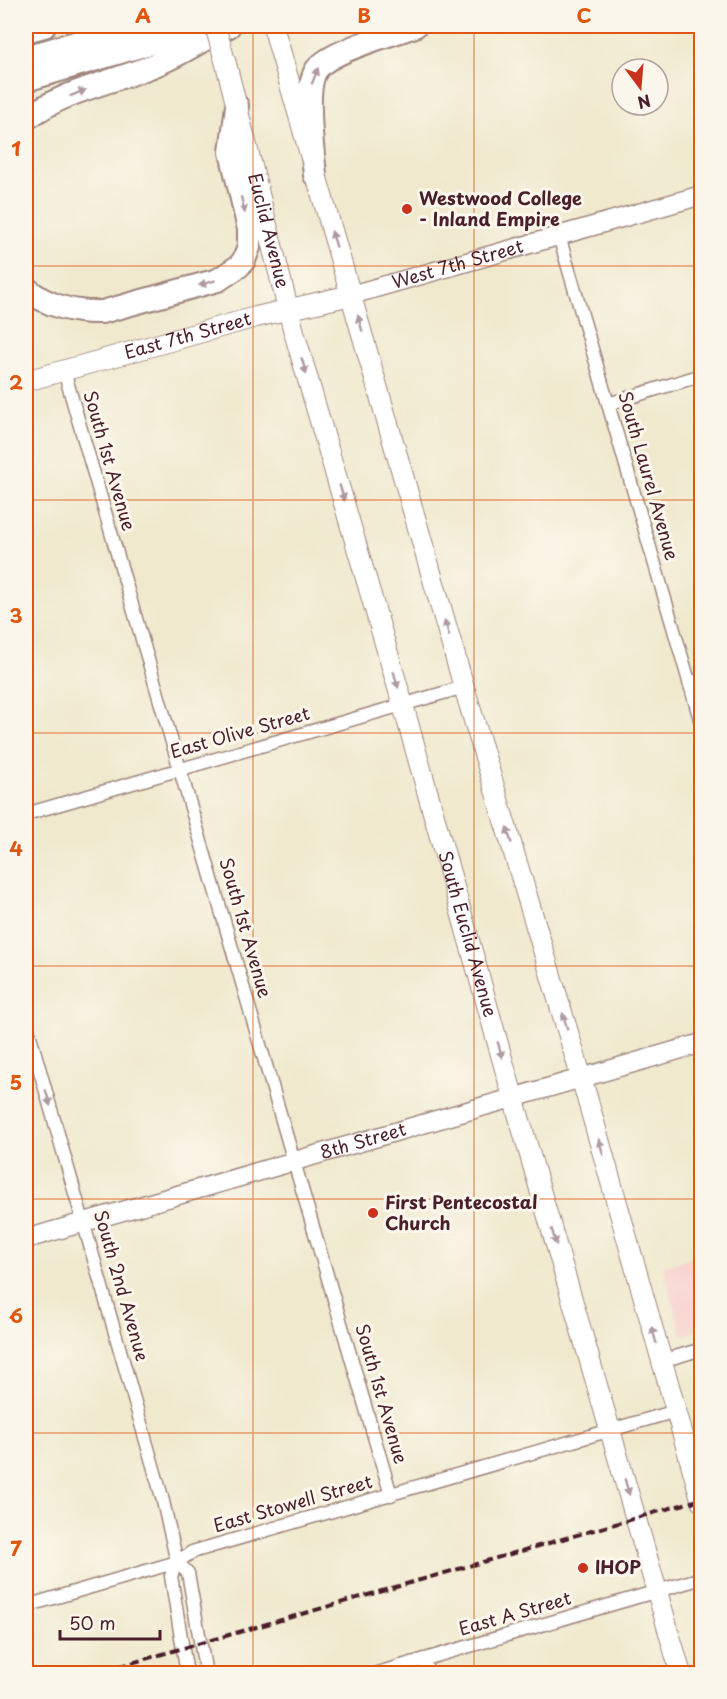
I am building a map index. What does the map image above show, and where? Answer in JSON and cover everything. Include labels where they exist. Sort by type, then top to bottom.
[{"type":"highway","points":[[26,31],[44,26]]},
{"type":"highway","points":[[26,57],[134,26]]},
{"type":"highway","points":[[26,80],[208,26]]},
{"type":"highway","points":[[26,119],[65,98],[153,67],[229,26]]},
{"type":"highway","points":[[315,175],[309,105],[312,81],[317,68],[343,52],[415,26]]},
{"type":"highway","points":[[26,288],[58,307],[88,313],[102,312],[218,280],[239,266],[247,255],[249,229],[231,152],[237,106]]},
{"type":"main road","name":"Euclid Avenue","points":[[215,26],[288,310],[325,437]]},
{"type":"main road","points":[[273,26],[464,687],[581,1077],[702,1502]]},
{"type":"main road","name":"East 7th Street","points":[[26,381],[245,320],[351,295]]},
{"type":"main road","name":"South Euclid Avenue","points":[[325,437],[513,1097],[681,1674]]},
{"type":"street","name":"West 7th Street","points":[[351,295],[702,195]]},
{"type":"street","name":"South Laurel Avenue","points":[[560,236],[702,726]]},
{"type":"street","name":"South 1st Avenue","points":[[64,371],[392,1495]]},
{"type":"street","points":[[608,404],[702,375]]},
{"type":"street","points":[[689,683],[702,679]]},
{"type":"street","name":"East Olive Street","points":[[26,814],[464,687]]},
{"type":"street","name":"South 2nd Avenue","points":[[26,1022],[162,1497],[177,1562],[188,1573],[206,1674]]},
{"type":"street","name":"8th Street","points":[[26,1239],[702,1043]]},
{"type":"street","points":[[662,1361],[702,1349]]},
{"type":"street","name":"East Stowell Street","points":[[26,1606],[177,1562],[192,1552],[676,1411]]},
{"type":"street","name":"South 2nd Avenue","points":[[177,1562],[171,1576],[187,1674]]},
{"type":"street","name":"East A Street","points":[[374,1674],[702,1578]]},
{"type":"street","points":[[424,1659],[428,1674]]},
{"type":"shaded area","points":[[701,1255],[701,1330],[682,1336],[663,1267]]},
{"type":"railway","points":[[93,1674],[702,1499]]},
{"type":"place","name":"Westwood College - Inland Empire","points":[[407,209]]},
{"type":"place","name":"First Pentecostal Church","points":[[373,1213]]},
{"type":"place","name":"IHOP","points":[[583,1568]]}]
